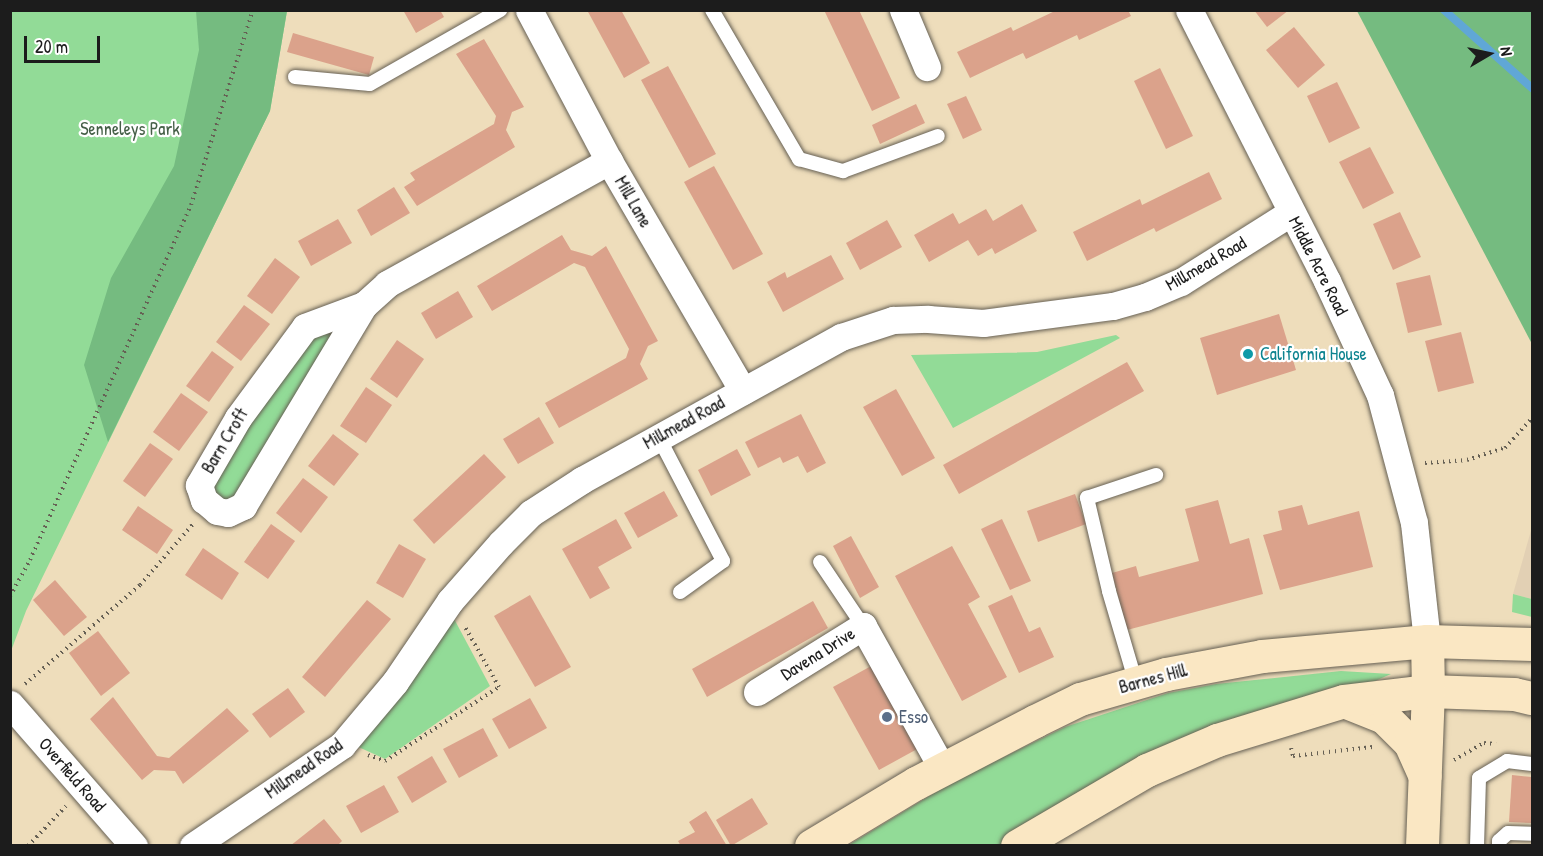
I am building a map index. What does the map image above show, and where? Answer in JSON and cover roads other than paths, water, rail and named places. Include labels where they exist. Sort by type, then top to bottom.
[{"type":"main road","name":"Barnes Hill","points":[[811,846],[942,768],[1080,699],[1136,682],[1262,656],[1427,641],[1533,644]]},
{"type":"main road","points":[[1422,846],[1428,691],[1427,641]]},
{"type":"main road","points":[[1017,846],[1147,770],[1217,740],[1344,701],[1428,691],[1514,694],[1533,698]]},
{"type":"main road","points":[[1344,701],[1384,717],[1410,743],[1425,778]]},
{"type":"street","name":"Mill Lane","points":[[529,10],[609,161],[743,391]]},
{"type":"street","name":"Middle Acre Road","points":[[1189,10],[1290,213],[1327,281],[1380,394],[1414,523],[1427,641]]},
{"type":"street","points":[[909,13],[927,67]]},
{"type":"street","name":"Barn Croft","points":[[364,305],[305,327],[238,418],[199,485],[204,500],[217,511],[228,513],[243,506],[364,305],[387,284],[609,161]]},
{"type":"street","name":"Millmead Road","points":[[193,846],[342,745],[395,682],[450,602],[531,513],[658,436],[841,337],[893,320],[928,319],[983,323],[1113,306],[1145,297],[1181,282],[1290,213]]},
{"type":"street","name":"Davena Drive","points":[[757,692],[863,626],[942,768]]},
{"type":"street","name":"Overfield Road","points":[[15,696],[84,788],[134,846]]},
{"type":"lane","points":[[295,77],[369,84],[500,10]]},
{"type":"lane","points":[[712,10],[799,159],[843,171],[938,136]]},
{"type":"lane","points":[[658,436],[723,561],[680,591]]},
{"type":"lane","points":[[1136,682],[1109,591],[1087,498],[1156,475]]},
{"type":"lane","points":[[820,562],[863,626]]},
{"type":"lane","points":[[1477,846],[1479,778],[1507,761],[1533,764]]},
{"type":"lane","points":[[1499,846],[1499,842],[1508,833],[1533,834]]},
{"type":"waterway","points":[[1444,10],[1532,88]]},
{"type":"place","name":"California House","points":[[1248,354]]},
{"type":"place","name":"Esso","points":[[887,717]]},
{"type":"park label","name":"Senneleys Park","points":[[130,129]]}]
